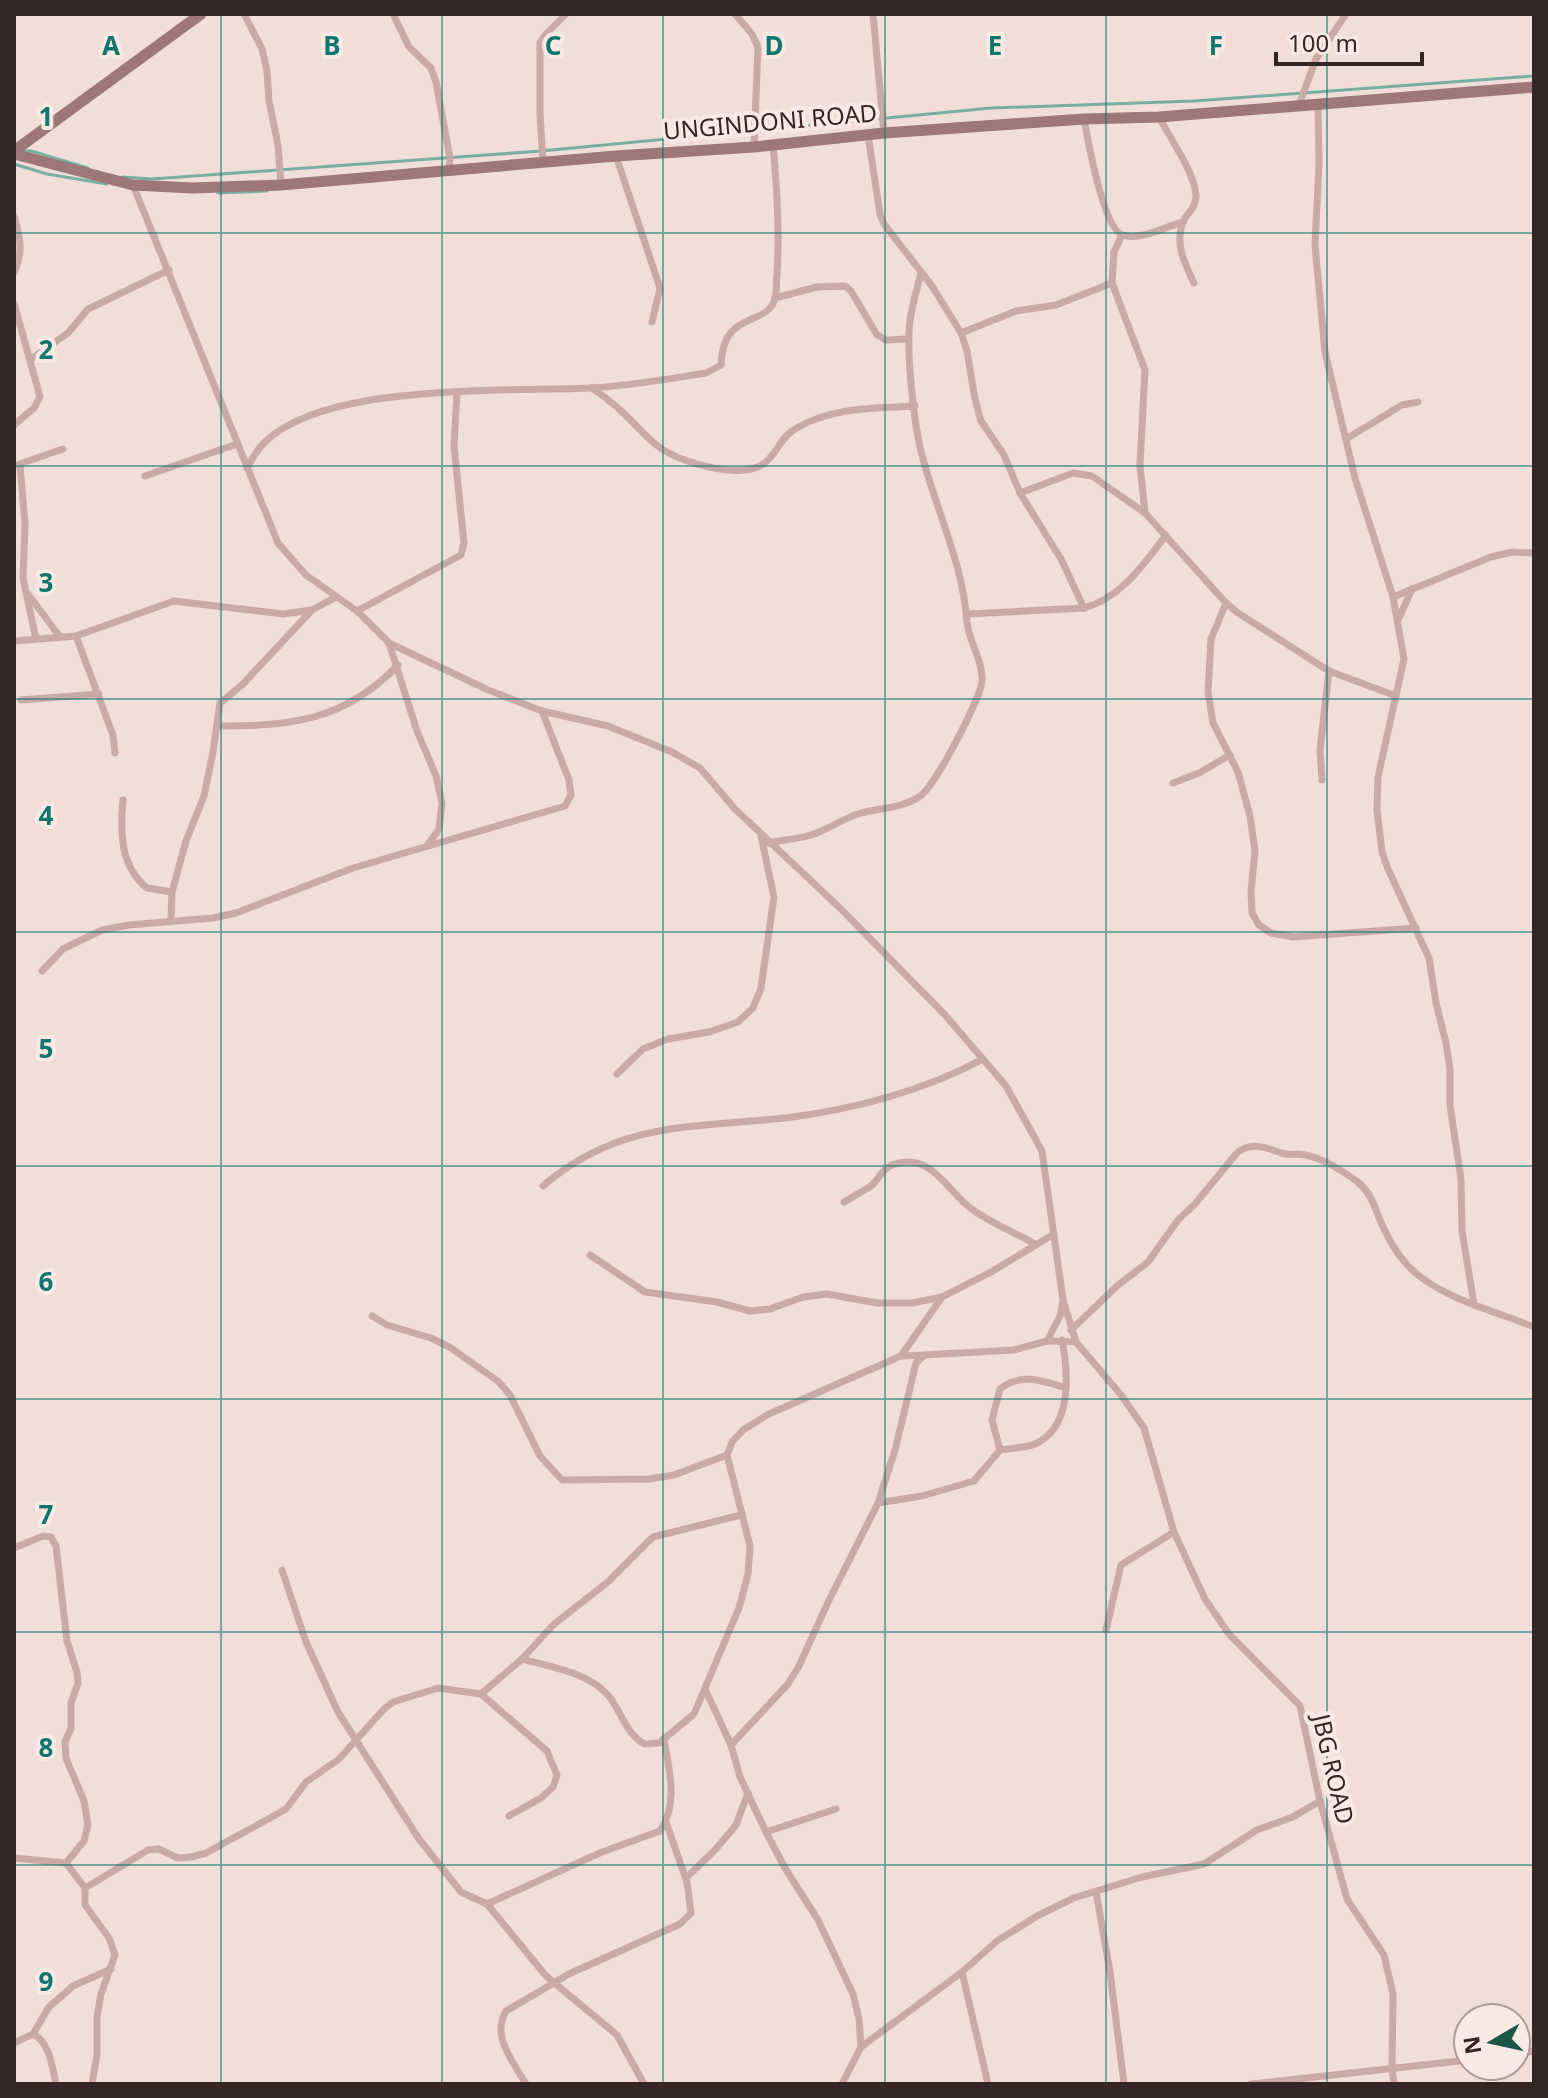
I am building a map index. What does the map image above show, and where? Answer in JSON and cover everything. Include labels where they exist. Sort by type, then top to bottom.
[{"type":"main road","points":[[14,152],[201,14]]},
{"type":"main road","name":"UNGINDONI ROAD","points":[[14,152],[133,185],[193,188],[281,185],[754,147],[884,133],[1159,117],[1534,88]]},
{"type":"street","points":[[244,14],[262,49],[267,71],[281,185]]},
{"type":"street","points":[[393,14],[409,47],[431,68],[436,82],[450,158],[449,171]]},
{"type":"street","points":[[543,162],[540,43],[566,14]]},
{"type":"street","points":[[735,14],[752,34],[758,47],[754,147]]},
{"type":"street","points":[[873,14],[884,133]]},
{"type":"street","points":[[1299,105],[1316,59],[1346,14]]},
{"type":"street","points":[[1318,103],[1315,245],[1325,352],[1363,504],[1393,597],[1404,659],[1378,777],[1377,810],[1382,852],[1429,958],[1450,1069],[1450,1105],[1461,1179],[1462,1231],[1474,1304]]},
{"type":"street","points":[[1159,117],[1192,178],[1196,196],[1194,206],[1183,222],[1179,247],[1194,283]]},
{"type":"street","points":[[1084,119],[1097,185],[1113,224],[1122,235],[1136,236],[1183,222]]},
{"type":"street","points":[[868,135],[880,214],[888,231],[932,286],[961,333],[981,421],[1004,455],[1020,493],[1061,559],[1084,608]]},
{"type":"street","points":[[247,468],[261,444],[303,419],[331,409],[426,392],[592,388],[716,370],[721,365],[721,350],[730,332],[741,322],[766,311],[775,298],[779,247],[773,145]]},
{"type":"street","points":[[616,156],[660,288],[652,322]]},
{"type":"street","points":[[133,185],[278,543],[306,575],[357,611],[389,643],[417,731],[436,776],[442,803],[439,829],[427,846]]},
{"type":"street","points":[[14,216],[21,242],[20,262],[14,273]]},
{"type":"street","points":[[1122,235],[1114,252],[1112,283],[1145,370],[1140,465],[1145,513]]},
{"type":"street","points":[[31,359],[68,333],[88,309],[169,270]]},
{"type":"street","points":[[769,843],[814,835],[833,823],[920,797],[944,762],[979,694],[980,664],[970,636],[956,557],[923,459],[915,406],[908,339],[921,273]]},
{"type":"street","points":[[961,333],[1016,311],[1056,305],[1112,283]]},
{"type":"street","points":[[775,298],[817,287],[845,286],[877,335],[886,340],[908,339]]},
{"type":"street","points":[[14,303],[40,397],[34,408],[14,425]]},
{"type":"street","points":[[592,388],[621,410],[660,448],[680,459],[720,469],[760,466],[795,429],[835,413],[915,406]]},
{"type":"street","points":[[357,611],[461,555],[464,543],[454,446],[457,392]]},
{"type":"street","points":[[1346,439],[1402,405],[1418,402]]},
{"type":"street","points":[[145,476],[237,444]]},
{"type":"street","points":[[36,639],[25,588],[25,525],[17,465],[63,449]]},
{"type":"street","points":[[1020,493],[1065,476],[1082,473],[1092,476],[1145,513],[1226,603],[1247,619],[1329,671],[1396,696]]},
{"type":"street","points":[[968,614],[1097,605],[1121,588],[1166,535]]},
{"type":"street","points":[[1393,597],[1491,557],[1512,552],[1534,553]]},
{"type":"street","points":[[1398,620],[1413,587]]},
{"type":"street","points":[[25,588],[60,637]]},
{"type":"street","points":[[171,920],[172,892],[186,841],[204,796],[220,703],[242,685],[312,610],[336,597]]},
{"type":"street","points":[[14,641],[76,636],[174,601],[261,613],[312,610]]},
{"type":"street","points":[[1226,603],[1211,639],[1207,679],[1213,723],[1243,787],[1250,816],[1255,851],[1252,913],[1259,925],[1271,933],[1293,937],[1416,928]]},
{"type":"street","points":[[76,636],[113,735],[115,753]]},
{"type":"street","name":"JBG ROAD","points":[[389,643],[486,689],[542,711],[608,726],[672,752],[700,768],[769,843],[945,1015],[1006,1086],[1042,1151],[1063,1300],[1076,1342],[1121,1395],[1144,1428],[1174,1532],[1194,1578],[1229,1634],[1300,1706],[1320,1801],[1347,1899],[1384,1955],[1393,1994],[1394,2084]]},
{"type":"street","points":[[217,726],[261,727],[308,720],[340,709],[379,685],[398,665]]},
{"type":"street","points":[[1322,780],[1320,750],[1329,671]]},
{"type":"street","points":[[21,700],[99,694]]},
{"type":"street","points":[[42,971],[63,949],[102,930],[236,913],[325,878],[565,806],[571,795],[569,780],[542,711]]},
{"type":"street","points":[[1173,783],[1199,773],[1230,755]]},
{"type":"street","points":[[123,800],[120,835],[133,872],[147,888],[172,892]]},
{"type":"street","points":[[617,1074],[643,1049],[668,1039],[709,1032],[738,1022],[753,1008],[761,988],[774,897],[761,834]]},
{"type":"street","points":[[543,1186],[605,1145],[682,1125],[787,1117],[862,1103],[953,1075],[983,1059]]},
{"type":"street","points":[[1071,1330],[1117,1286],[1148,1262],[1178,1220],[1242,1148],[1253,1146],[1273,1148],[1283,1154],[1308,1155],[1334,1167],[1358,1183],[1375,1206],[1384,1231],[1402,1262],[1424,1280],[1474,1304],[1534,1327]]},
{"type":"street","points":[[844,1202],[873,1185],[889,1166],[907,1161],[922,1163],[935,1170],[969,1207],[1035,1244]]},
{"type":"street","points":[[590,1255],[645,1292],[670,1298],[717,1302],[750,1311],[827,1294],[877,1303],[912,1303],[942,1297],[1054,1234]]},
{"type":"street","points":[[901,1356],[942,1297]]},
{"type":"street","points":[[1047,1341],[1060,1316],[1063,1300]]},
{"type":"street","points":[[372,1316],[387,1325],[431,1338],[451,1348],[499,1382],[510,1395],[540,1456],[562,1480],[649,1479],[674,1475],[727,1455]]},
{"type":"street","points":[[878,1503],[922,1496],[974,1481],[1000,1450],[1023,1448],[1040,1442],[1050,1434],[1060,1417],[1066,1388],[1062,1340]]},
{"type":"street","points":[[522,1659],[576,1675],[601,1688],[640,1742],[645,1744],[664,1739],[694,1714],[735,1620],[748,1574],[750,1546],[727,1455],[732,1442],[743,1430],[769,1414],[901,1356],[1014,1350],[1047,1341],[1076,1342]]},
{"type":"street","points":[[731,1745],[788,1684],[799,1666],[878,1503],[895,1450],[913,1370],[924,1355]]},
{"type":"street","points":[[1000,1450],[992,1420],[1000,1389],[1020,1379],[1036,1379],[1066,1388]]},
{"type":"street","points":[[481,1694],[522,1659],[553,1625],[609,1581],[653,1537],[741,1515]]},
{"type":"street","points":[[1106,1630],[1121,1565],[1174,1532]]},
{"type":"street","points":[[14,1548],[43,1536],[51,1537],[54,1541],[67,1641],[77,1672],[77,1691],[71,1703],[71,1728],[65,1742],[66,1758],[84,1801],[88,1825],[84,1841],[66,1863]]},
{"type":"street","points":[[282,1570],[306,1642],[355,1743],[442,1869],[461,1892],[487,1904],[525,1954],[554,1984],[617,2035],[644,2084]]},
{"type":"street","points":[[85,1888],[148,1850],[159,1849],[178,1858],[206,1853],[286,1809],[306,1782],[339,1759],[393,1702],[438,1688],[481,1694],[547,1751],[557,1775],[553,1787],[509,1816]]},
{"type":"street","points":[[705,1689],[766,1832],[818,1920],[853,1994],[861,2047]]},
{"type":"street","points":[[487,1904],[602,1852],[660,1831],[671,1811],[664,1739]]},
{"type":"street","points":[[686,1878],[736,1825],[748,1793]]},
{"type":"street","points":[[842,2084],[861,2047],[962,1972],[997,1941],[1037,1916],[1074,1898],[1142,1877],[1204,1864],[1257,1830],[1293,1817],[1320,1801]]},
{"type":"street","points":[[766,1832],[836,1809]]},
{"type":"street","points":[[526,2084],[504,2048],[500,2021],[506,2011],[685,1920],[691,1913],[686,1878],[666,1822]]},
{"type":"street","points":[[14,1858],[66,1863],[85,1888],[85,1905],[113,1947],[115,1955],[101,1994],[92,2084]]},
{"type":"street","points":[[1096,1892],[1124,2084]]},
{"type":"street","points":[[15,2039],[33,2034],[49,2007],[73,1986],[111,1969]]},
{"type":"street","points":[[962,1972],[988,2084]]},
{"type":"street","points":[[33,2034],[43,2041],[56,2084]]},
{"type":"street","points":[[1251,2084],[1452,2062]]},
{"type":"waterway","points":[[122,177],[152,179],[541,151],[991,108],[1194,101],[1534,76]]},
{"type":"waterway","points":[[22,151],[88,168]]},
{"type":"waterway","points":[[14,164],[47,174],[107,184]]},
{"type":"waterway","points":[[218,193],[267,191]]}]
